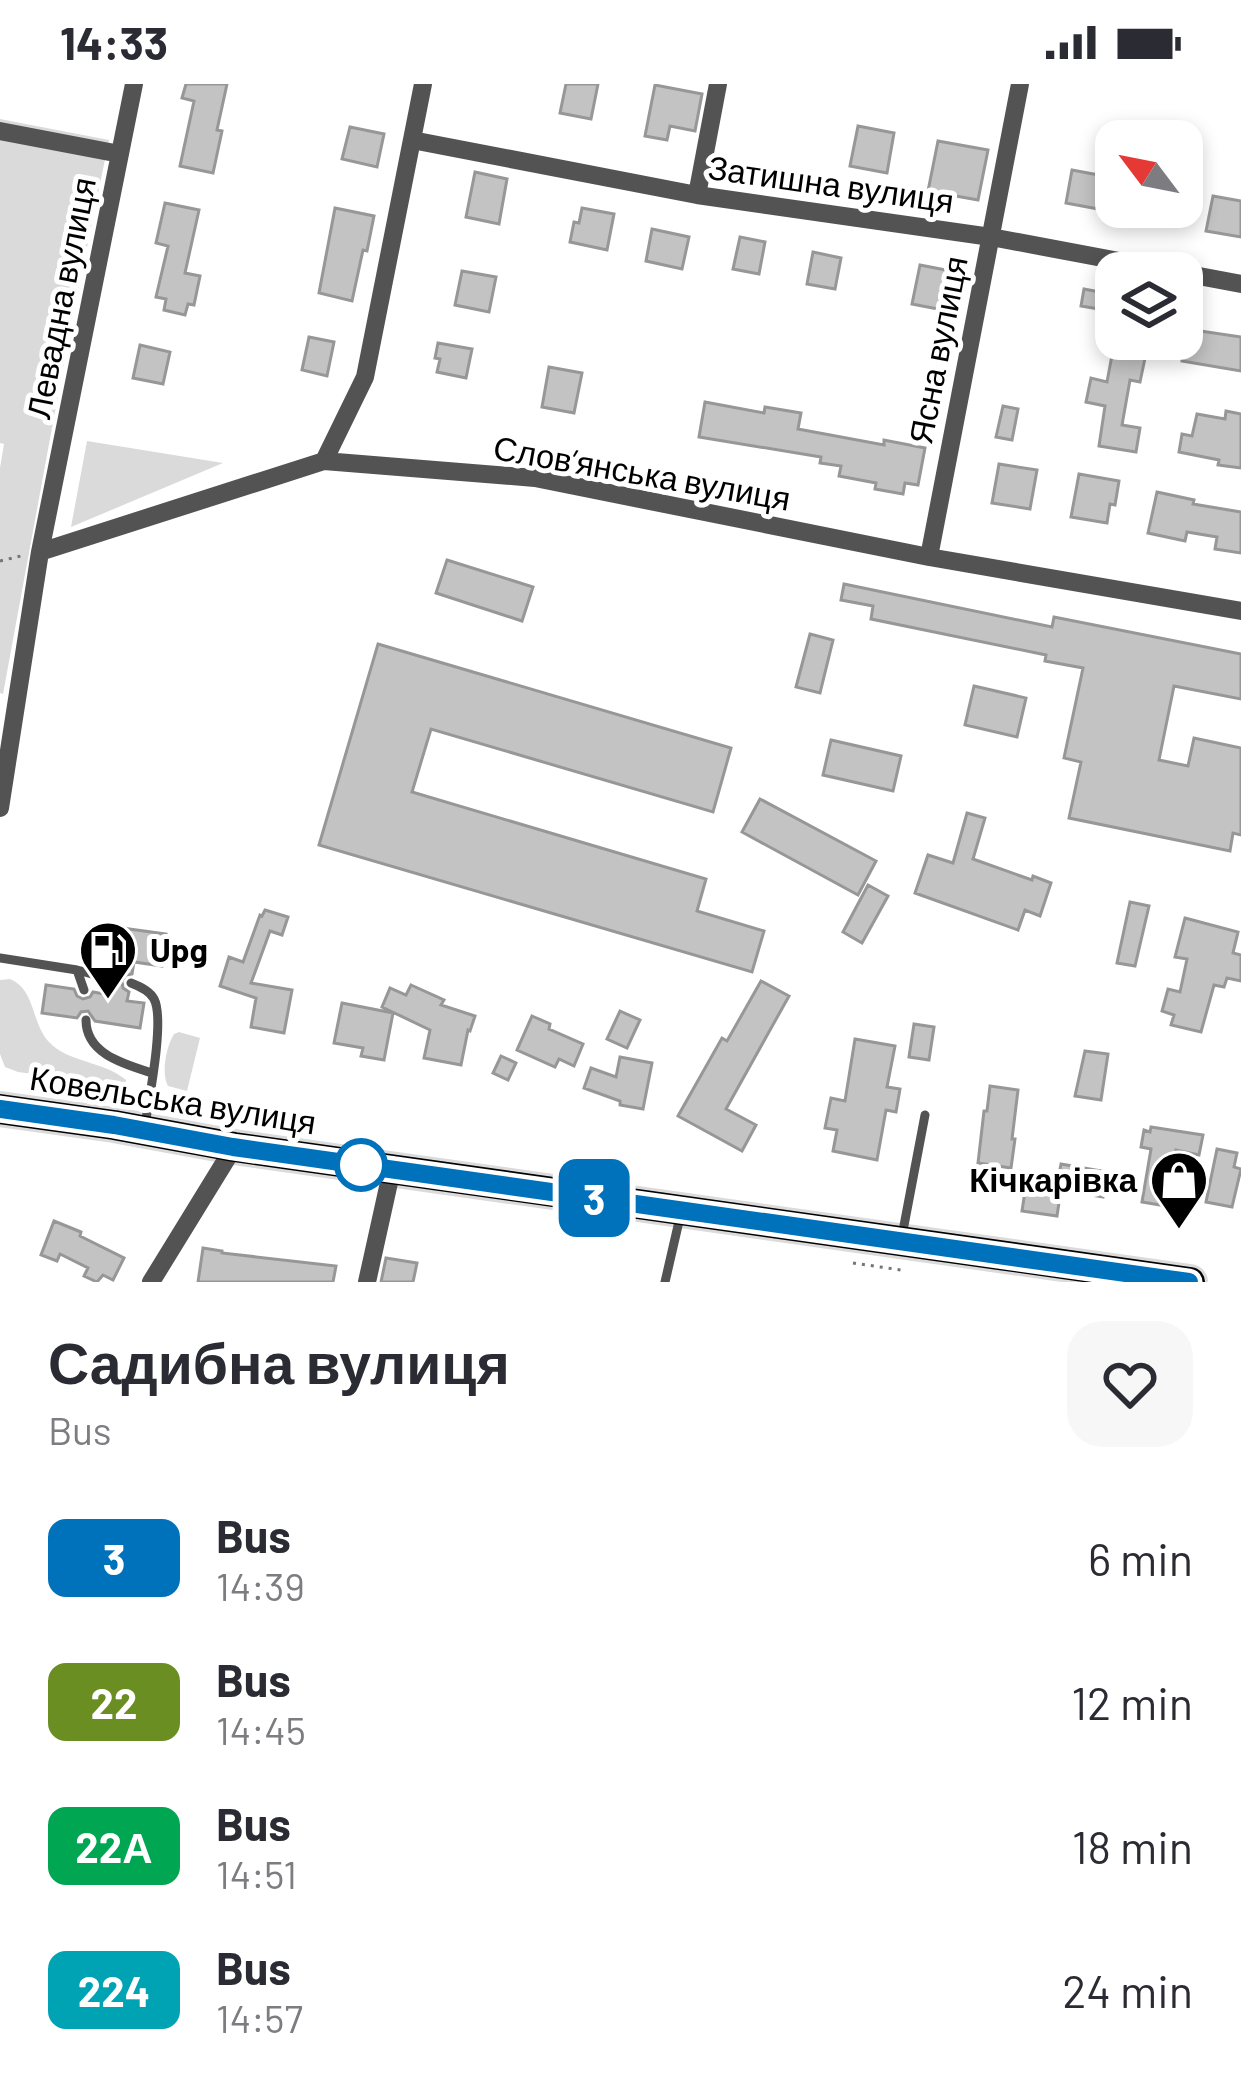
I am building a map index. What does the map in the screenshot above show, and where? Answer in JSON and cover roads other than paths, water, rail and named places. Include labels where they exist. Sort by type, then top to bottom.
[{"type":"main road","name":"Ковельська вулиця","points":[[0,1109],[681,1210],[901,1256],[1190,1282]]},
{"type":"street","name":"Левадна вулиця","points":[[0,808],[40,552],[134,84]]},
{"type":"street","points":[[324,461],[365,376],[423,84]]},
{"type":"street","points":[[697,195],[718,84]]},
{"type":"street","name":"Ясна вулиця","points":[[929,557],[1020,84]]},
{"type":"street","points":[[0,131],[120,154]]},
{"type":"street","name":"Затишна вулиця","points":[[412,140],[697,195],[991,237],[1241,284]]},
{"type":"street","name":"Словʼянська вулиця","points":[[40,552],[324,461],[535,478],[929,557],[1241,611]]},
{"type":"street","points":[[151,1282],[233,1147]]},
{"type":"street","points":[[368,1282],[392,1169]]},
{"type":"lane","points":[[0,958],[106,978]]},
{"type":"lane","points":[[77,970],[84,991]]},
{"type":"lane","points":[[130,983],[154,998],[158,1022],[145,1130]]},
{"type":"lane","points":[[86,1020],[86,1035],[96,1048],[126,1065],[152,1072]]},
{"type":"lane","points":[[901,1256],[925,1115]]},
{"type":"lane","points":[[665,1282],[681,1210]]},
{"type":"place","name":"Upg","points":[[108,1001]]},
{"type":"place","name":"Кічкарівка","points":[[1179,1231]]}]
